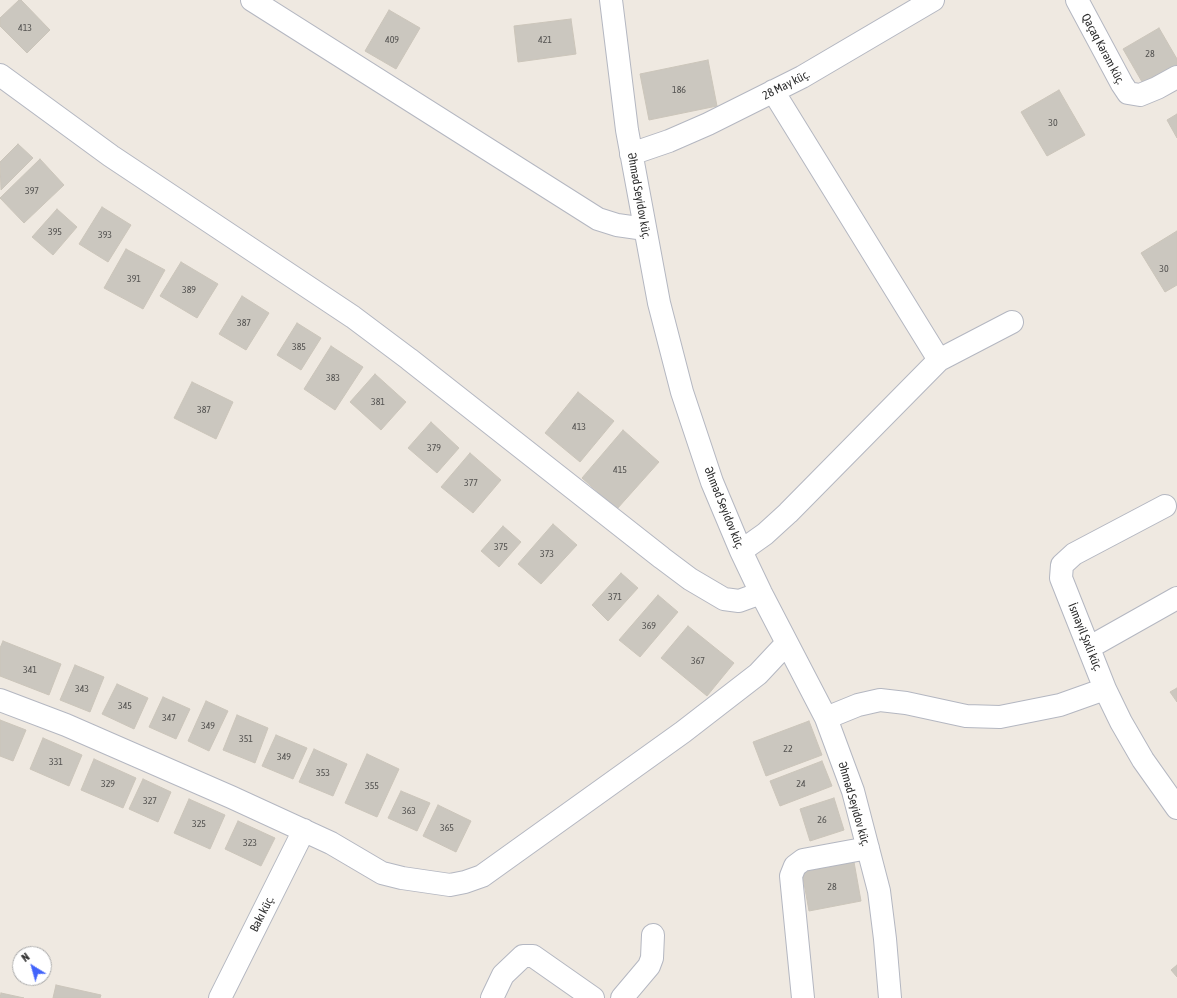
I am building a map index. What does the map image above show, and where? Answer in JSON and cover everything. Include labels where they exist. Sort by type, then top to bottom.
[{"type":"street","points":[[252,0],[598,219],[617,225],[645,229]]},
{"type":"street","name":"Əhməd Seyidov küç.","points":[[611,0],[626,130],[659,303],[682,392],[712,482],[741,551],[760,593],[826,718],[853,791],[879,891],[890,998]]},
{"type":"street","name":"28 May küç.","points":[[631,154],[669,141],[708,124],[773,92],[842,55],[933,0]]},
{"type":"street","name":"Qaçaq Kərəm küç.","points":[[1077,0],[1122,84],[1128,92],[1140,95],[1158,88],[1177,77]]},
{"type":"street","points":[[0,75],[111,156],[353,317],[409,359],[690,579],[724,599],[739,601],[760,593]]},
{"type":"street","points":[[773,92],[939,360]]},
{"type":"street","points":[[741,551],[765,534],[788,513],[939,360],[1012,322]]},
{"type":"street","name":"İsmayil Şıxli küç.","points":[[1165,506],[1074,554],[1062,565],[1061,578],[1090,647],[1105,689],[1143,760],[1177,808]]},
{"type":"street","points":[[1090,647],[1177,598]]},
{"type":"street","points":[[0,700],[66,725],[331,842],[382,873],[402,878],[450,885],[482,876],[728,698],[758,674],[787,643]]},
{"type":"street","points":[[826,718],[858,705],[880,700],[906,703],[966,716],[1000,718],[1060,705],[1105,689]]},
{"type":"street","name":"Bakı küç.","points":[[220,998],[304,830]]},
{"type":"street","points":[[803,998],[791,876],[795,866],[803,860],[868,848]]},
{"type":"street","points":[[622,998],[649,966],[652,958],[653,935]]},
{"type":"street","points":[[492,998],[504,975],[523,956],[533,956],[593,998]]},
{"type":"building","points":[[19,0],[21,0],[50,30],[27,53],[0,26],[0,18]]},
{"type":"building","points":[[389,10],[420,28],[396,69],[365,51]]},
{"type":"building","points":[[571,19],[576,54],[518,62],[514,26]]},
{"type":"building","points":[[1159,28],[1177,59],[1177,68],[1145,87],[1123,49]]},
{"type":"building","points":[[708,60],[717,106],[649,120],[640,74]]},
{"type":"building","points":[[1059,90],[1085,135],[1047,156],[1021,112]]},
{"type":"building","points":[[1177,114],[1177,138],[1167,120]]},
{"type":"building","points":[[18,144],[33,158],[1,190],[0,162]]},
{"type":"building","points":[[40,159],[64,185],[24,223],[0,198]]},
{"type":"building","points":[[102,207],[131,225],[108,262],[79,244]]},
{"type":"building","points":[[57,209],[77,227],[53,255],[32,237]]},
{"type":"building","points":[[1177,231],[1177,285],[1165,292],[1141,253]]},
{"type":"building","points":[[126,249],[165,270],[143,309],[104,288]]},
{"type":"building","points":[[181,262],[218,284],[197,318],[160,296]]},
{"type":"building","points":[[242,296],[269,313],[246,350],[219,334]]},
{"type":"building","points":[[297,323],[321,338],[301,370],[277,355]]},
{"type":"building","points":[[331,346],[363,367],[335,410],[304,389]]},
{"type":"building","points":[[375,374],[406,402],[381,430],[350,402]]},
{"type":"building","points":[[192,382],[233,402],[216,439],[174,418]]},
{"type":"building","points":[[578,392],[614,421],[580,462],[545,433]]},
{"type":"building","points":[[431,422],[459,448],[437,473],[408,448]]},
{"type":"building","points":[[623,430],[659,462],[617,509],[582,478]]},
{"type":"building","points":[[470,453],[501,480],[473,513],[441,487]]},
{"type":"building","points":[[553,524],[577,545],[541,584],[518,564]]},
{"type":"building","points":[[503,526],[521,542],[499,567],[481,551]]},
{"type":"building","points":[[621,573],[638,588],[608,621],[592,605]]},
{"type":"building","points":[[658,595],[678,612],[640,657],[619,640]]},
{"type":"building","points":[[688,626],[734,663],[707,696],[661,658]]},
{"type":"building","points":[[3,641],[61,664],[49,695],[0,676],[0,648]]},
{"type":"building","points":[[75,665],[104,677],[90,712],[60,700]]},
{"type":"building","points":[[117,684],[148,698],[134,729],[102,714]]},
{"type":"building","points":[[1177,688],[1177,702],[1170,692]]},
{"type":"building","points":[[163,697],[190,709],[176,739],[149,727]]},
{"type":"building","points":[[206,701],[228,711],[209,751],[188,741]]},
{"type":"building","points":[[237,715],[268,728],[255,763],[223,750]]},
{"type":"building","points":[[0,720],[26,730],[13,761],[0,756]]},
{"type":"building","points":[[809,721],[822,755],[766,776],[753,742]]},
{"type":"building","points":[[276,735],[307,748],[293,779],[262,766]]},
{"type":"building","points":[[43,738],[82,755],[69,786],[30,769]]},
{"type":"building","points":[[314,749],[347,764],[333,796],[299,782]]},
{"type":"building","points":[[367,754],[399,769],[377,817],[345,803]]},
{"type":"building","points":[[94,759],[136,778],[123,808],[81,790]]},
{"type":"building","points":[[822,761],[832,786],[780,806],[770,781]]},
{"type":"building","points":[[143,779],[171,792],[158,822],[129,809]]},
{"type":"building","points":[[401,791],[430,803],[417,831],[388,818]]},
{"type":"building","points":[[834,798],[844,830],[810,841],[800,809]]},
{"type":"building","points":[[189,799],[225,815],[210,849],[174,833]]},
{"type":"building","points":[[438,805],[471,821],[456,852],[423,836]]},
{"type":"building","points":[[238,821],[275,838],[261,866],[225,849]]},
{"type":"building","points":[[854,862],[861,901],[809,911],[802,872]]},
{"type":"building","points":[[1177,965],[1177,977],[1171,970]]},
{"type":"building","points":[[56,985],[101,995],[100,998],[53,998]]},
{"type":"building","points":[[1,993],[24,998],[0,998]]}]
